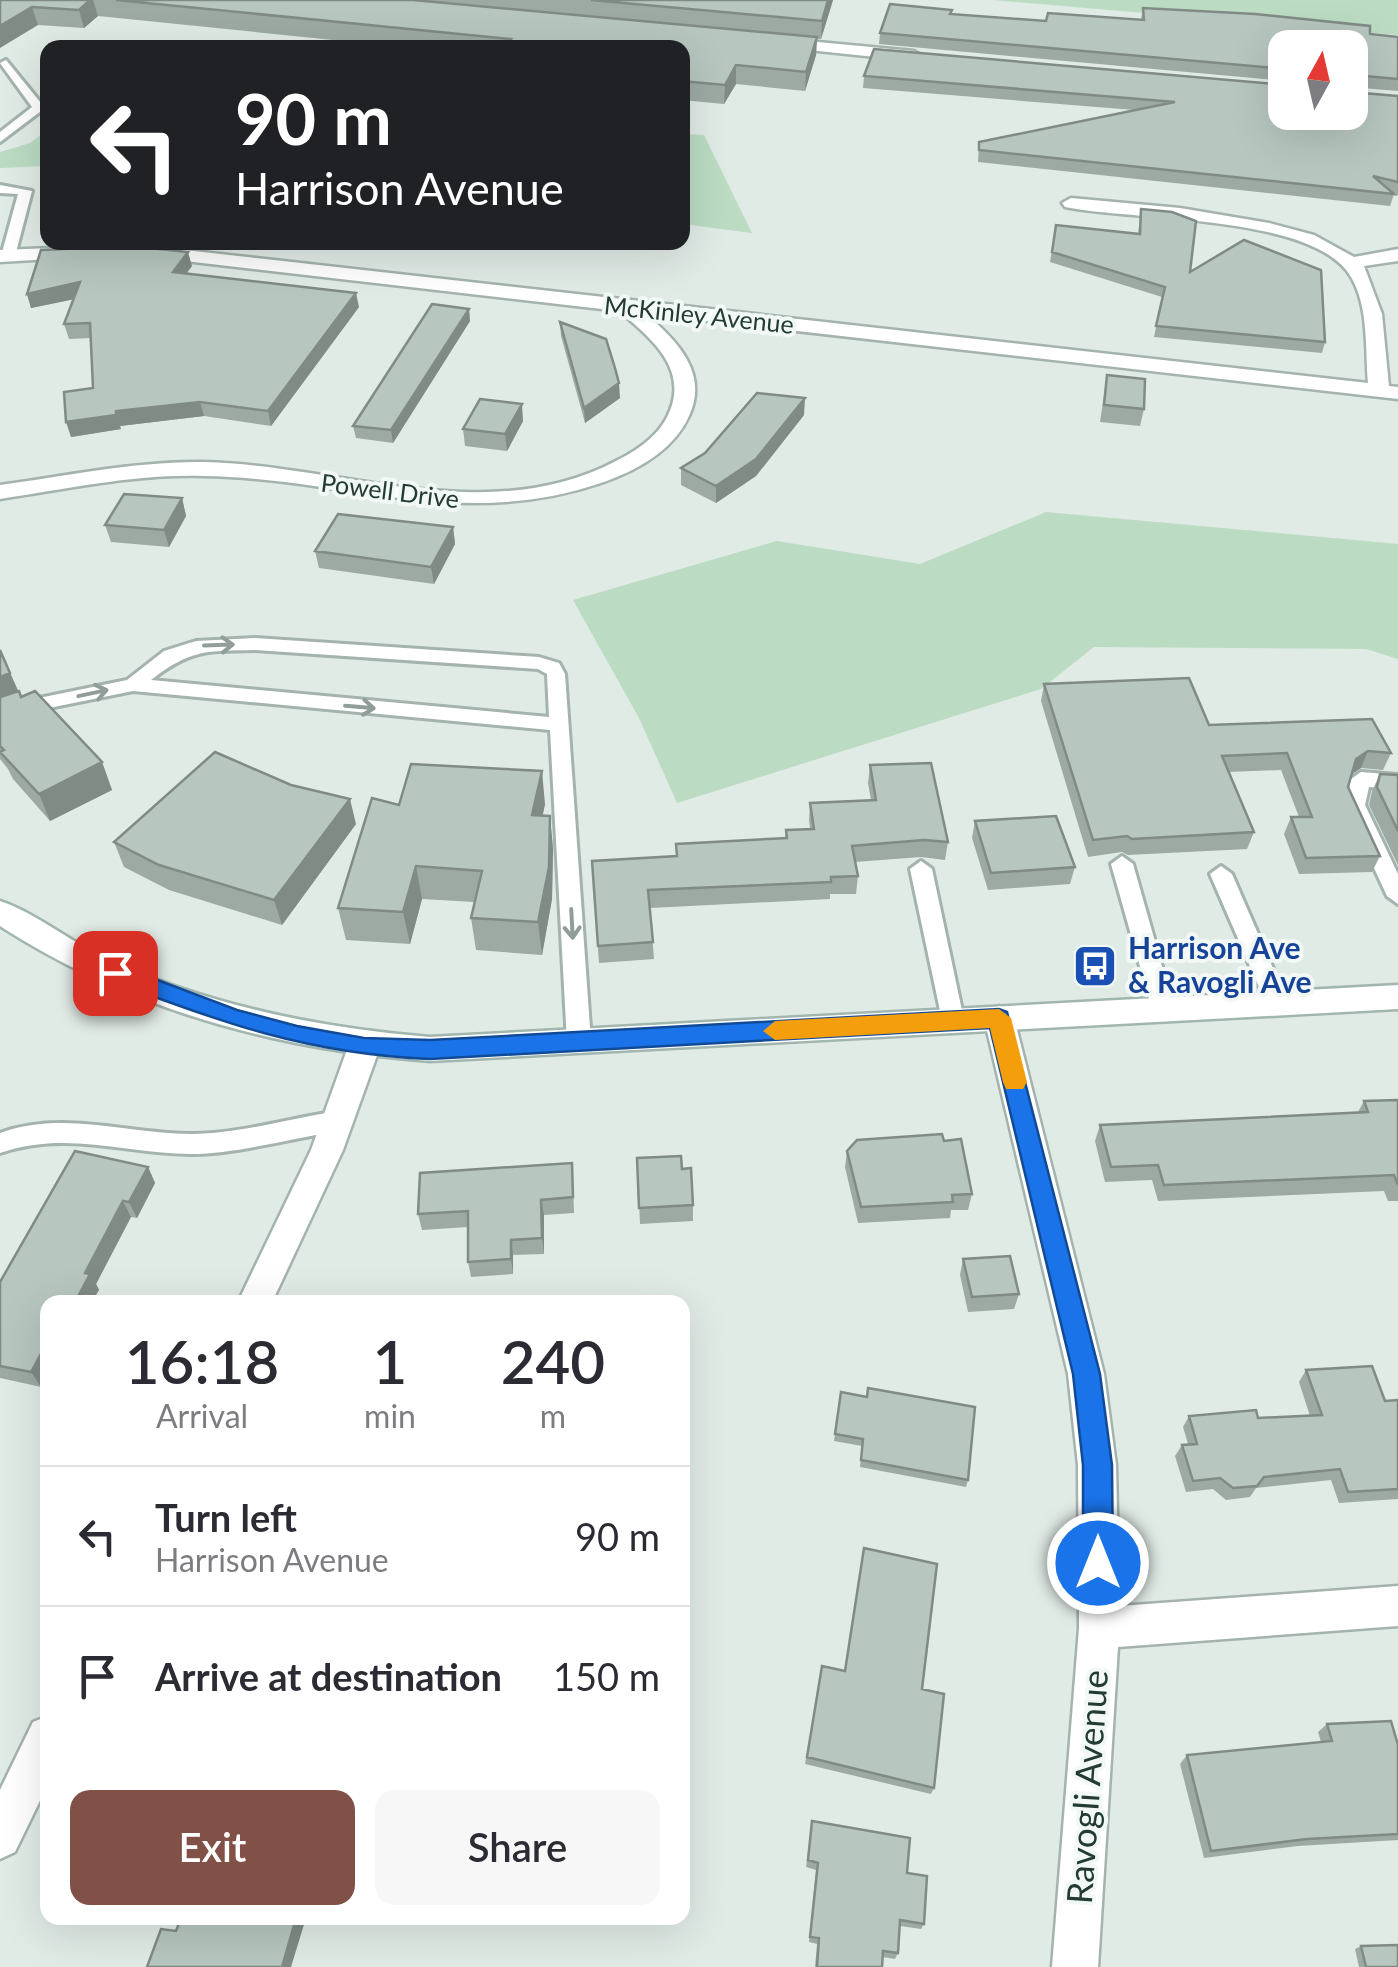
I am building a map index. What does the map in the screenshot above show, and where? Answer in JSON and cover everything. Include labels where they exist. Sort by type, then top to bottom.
[{"type":"street","points":[[748,41],[926,57]]},
{"type":"street","points":[[1071,203],[1270,226],[1352,263],[1398,256]]},
{"type":"street","name":"McKinley Avenue","points":[[134,250],[1389,392]]},
{"type":"street","points":[[4,256],[98,252]]},
{"type":"street","points":[[1352,263],[1368,292],[1389,392]]},
{"type":"street","name":"Powell Drive","points":[[0,492],[192,469],[231,470],[442,501],[513,499],[567,489],[623,467],[650,450],[670,431],[682,412],[688,391],[680,359],[666,341],[625,306]]},
{"type":"street","points":[[0,912],[32,935],[142,986],[281,1031],[364,1047],[430,1050],[1398,997]]},
{"type":"street","name":"Ravogli Avenue","points":[[999,1018],[1086,1374],[1098,1465],[1099,1628],[1075,1967]]},
{"type":"street","points":[[257,1295],[338,1120],[364,1047]]},
{"type":"street","points":[[1099,1628],[1398,1606]]},
{"type":"street","points":[[0,1837],[40,1754]]},
{"type":"lane","points":[[0,138],[39,108],[6,63]]},
{"type":"lane","points":[[0,85],[19,81]]},
{"type":"lane","points":[[0,189],[25,191],[4,256]]},
{"type":"lane","points":[[133,684],[171,655],[203,645],[255,644],[540,662],[552,667],[556,674],[579,1042]]},
{"type":"lane","points":[[0,720],[39,704],[133,684],[559,724]]},
{"type":"lane","points":[[1398,782],[1361,779],[1355,805],[1398,896]]},
{"type":"lane","points":[[1122,864],[1163,1009]]},
{"type":"lane","points":[[921,869],[954,1020]]},
{"type":"lane","points":[[1221,874],[1278,1004]]},
{"type":"lane","points":[[0,1143],[28,1133],[60,1132],[194,1144],[338,1120]]},
{"type":"green space","points":[[993,0],[1398,0],[1398,35]]},
{"type":"green space","points":[[690,134],[704,135],[752,233],[690,225]]},
{"type":"green space","points":[[40,135],[40,166],[0,168],[0,152],[30,143]]},
{"type":"green space","points":[[1046,512],[1398,544],[1398,659],[1366,649],[1094,647],[1041,689],[677,803],[639,718],[573,600],[777,541],[920,564]]},
{"type":"building","points":[[0,0],[90,0],[79,10],[32,7],[0,26]]},
{"type":"building","points":[[116,0],[413,0],[817,37],[806,72],[736,65],[725,85],[690,82],[690,40],[511,39]]},
{"type":"building","points":[[591,0],[828,0],[822,21]]},
{"type":"building","points":[[890,4],[952,10],[950,14],[1046,21],[1048,13],[1144,20],[1143,8],[1255,14],[1370,26],[1370,34],[1398,37],[1398,79],[1368,76],[1368,30],[1268,30],[1268,67],[880,33]]},
{"type":"building","points":[[874,49],[1268,84],[1268,130],[1368,130],[1368,93],[1398,96],[1398,182],[1373,176],[1394,194],[979,150],[979,142],[1175,102],[864,76]]},
{"type":"building","points":[[1141,209],[1172,212],[1196,221],[1190,272],[1244,240],[1321,270],[1325,342],[1156,326],[1165,287],[1052,252],[1056,225],[1140,234]]},
{"type":"building","points":[[41,250],[188,252],[173,272],[356,293],[268,411],[200,402],[116,411],[116,415],[66,422],[64,392],[93,388],[90,323],[64,324],[80,282],[27,294]]},
{"type":"building","points":[[432,304],[469,309],[391,430],[353,426]]},
{"type":"building","points":[[560,322],[606,339],[615,368],[619,383],[584,408]]},
{"type":"building","points":[[1107,375],[1145,379],[1144,409],[1104,405]]},
{"type":"building","points":[[757,393],[805,398],[756,459],[716,486],[681,468],[705,453]]},
{"type":"building","points":[[480,399],[522,404],[505,434],[463,429]]},
{"type":"building","points":[[124,494],[182,498],[164,530],[105,525]]},
{"type":"building","points":[[338,514],[453,527],[431,567],[315,551]]},
{"type":"building","points":[[0,650],[10,673],[0,677]]},
{"type":"building","points":[[1189,678],[1209,725],[1372,719],[1391,753],[1368,751],[1356,759],[1348,787],[1380,856],[1306,858],[1291,817],[1312,817],[1287,753],[1222,756],[1254,832],[1093,840],[1044,684]]},
{"type":"building","points":[[19,691],[21,697],[35,691],[102,762],[39,794],[0,752],[4,750],[0,746],[0,697]]},
{"type":"building","points":[[215,752],[291,785],[350,799],[274,900],[159,865],[114,842]]},
{"type":"building","points":[[931,763],[948,842],[852,846],[858,876],[831,877],[831,882],[648,890],[653,942],[598,946],[592,861],[677,856],[676,844],[787,838],[786,830],[814,829],[810,803],[876,800],[870,765]]},
{"type":"building","points":[[411,764],[542,771],[532,815],[550,816],[549,867],[538,922],[471,918],[482,871],[416,866],[403,912],[338,908],[372,798],[399,805]]},
{"type":"building","points":[[1380,774],[1398,775],[1398,831],[1377,787]]},
{"type":"building","points":[[1056,816],[1075,867],[991,873],[975,821]]},
{"type":"building","points":[[1398,1100],[1398,1185],[1394,1175],[1164,1185],[1158,1165],[1111,1167],[1100,1125],[1368,1112],[1364,1101]]},
{"type":"building","points":[[942,1134],[944,1141],[961,1139],[972,1194],[952,1195],[953,1202],[861,1207],[847,1151],[857,1140]]},
{"type":"building","points":[[75,1151],[148,1167],[129,1202],[123,1201],[85,1273],[90,1274],[79,1295],[40,1295],[40,1356],[31,1372],[0,1366],[0,1282]]},
{"type":"building","points":[[681,1156],[682,1169],[691,1168],[693,1205],[639,1208],[637,1158]]},
{"type":"building","points":[[572,1163],[573,1197],[541,1200],[542,1238],[511,1240],[511,1259],[468,1262],[468,1211],[418,1214],[420,1173]]},
{"type":"building","points":[[1010,1256],[1019,1294],[972,1297],[963,1259]]},
{"type":"building","points":[[1372,1366],[1385,1401],[1398,1400],[1398,1489],[1348,1492],[1340,1469],[1264,1477],[1257,1486],[1233,1488],[1220,1478],[1193,1481],[1182,1445],[1197,1444],[1189,1416],[1256,1410],[1258,1418],[1322,1415],[1306,1370]]},
{"type":"building","points":[[868,1388],[975,1407],[968,1480],[861,1460],[863,1439],[835,1434],[841,1392],[867,1397]]},
{"type":"building","points":[[864,1548],[937,1564],[922,1689],[944,1694],[934,1788],[807,1757],[822,1666],[845,1671]]},
{"type":"building","points":[[1391,1721],[1398,1745],[1398,1834],[1307,1839],[1211,1851],[1187,1755],[1332,1741],[1327,1724]]},
{"type":"building","points":[[812,1821],[910,1838],[907,1873],[927,1876],[924,1924],[900,1920],[898,1953],[883,1951],[882,1967],[817,1967],[819,1938],[810,1937],[818,1863],[808,1860]]},
{"type":"building","points":[[178,1925],[294,1925],[282,1967],[147,1967],[161,1929],[176,1931]]},
{"type":"building","points":[[1398,1945],[1398,1967],[1366,1967],[1361,1946]]},
{"type":"slow traffic","points":[[775,1031],[999,1018],[1015,1082]]},
{"type":"place","name":"Harrison Ave & Ravogli Ave","points":[[1095,966]]},
{"type":"route","points":[[115,973],[234,1018],[364,1047],[430,1050],[999,1018],[1086,1374],[1098,1465],[1098,1563]]}]
